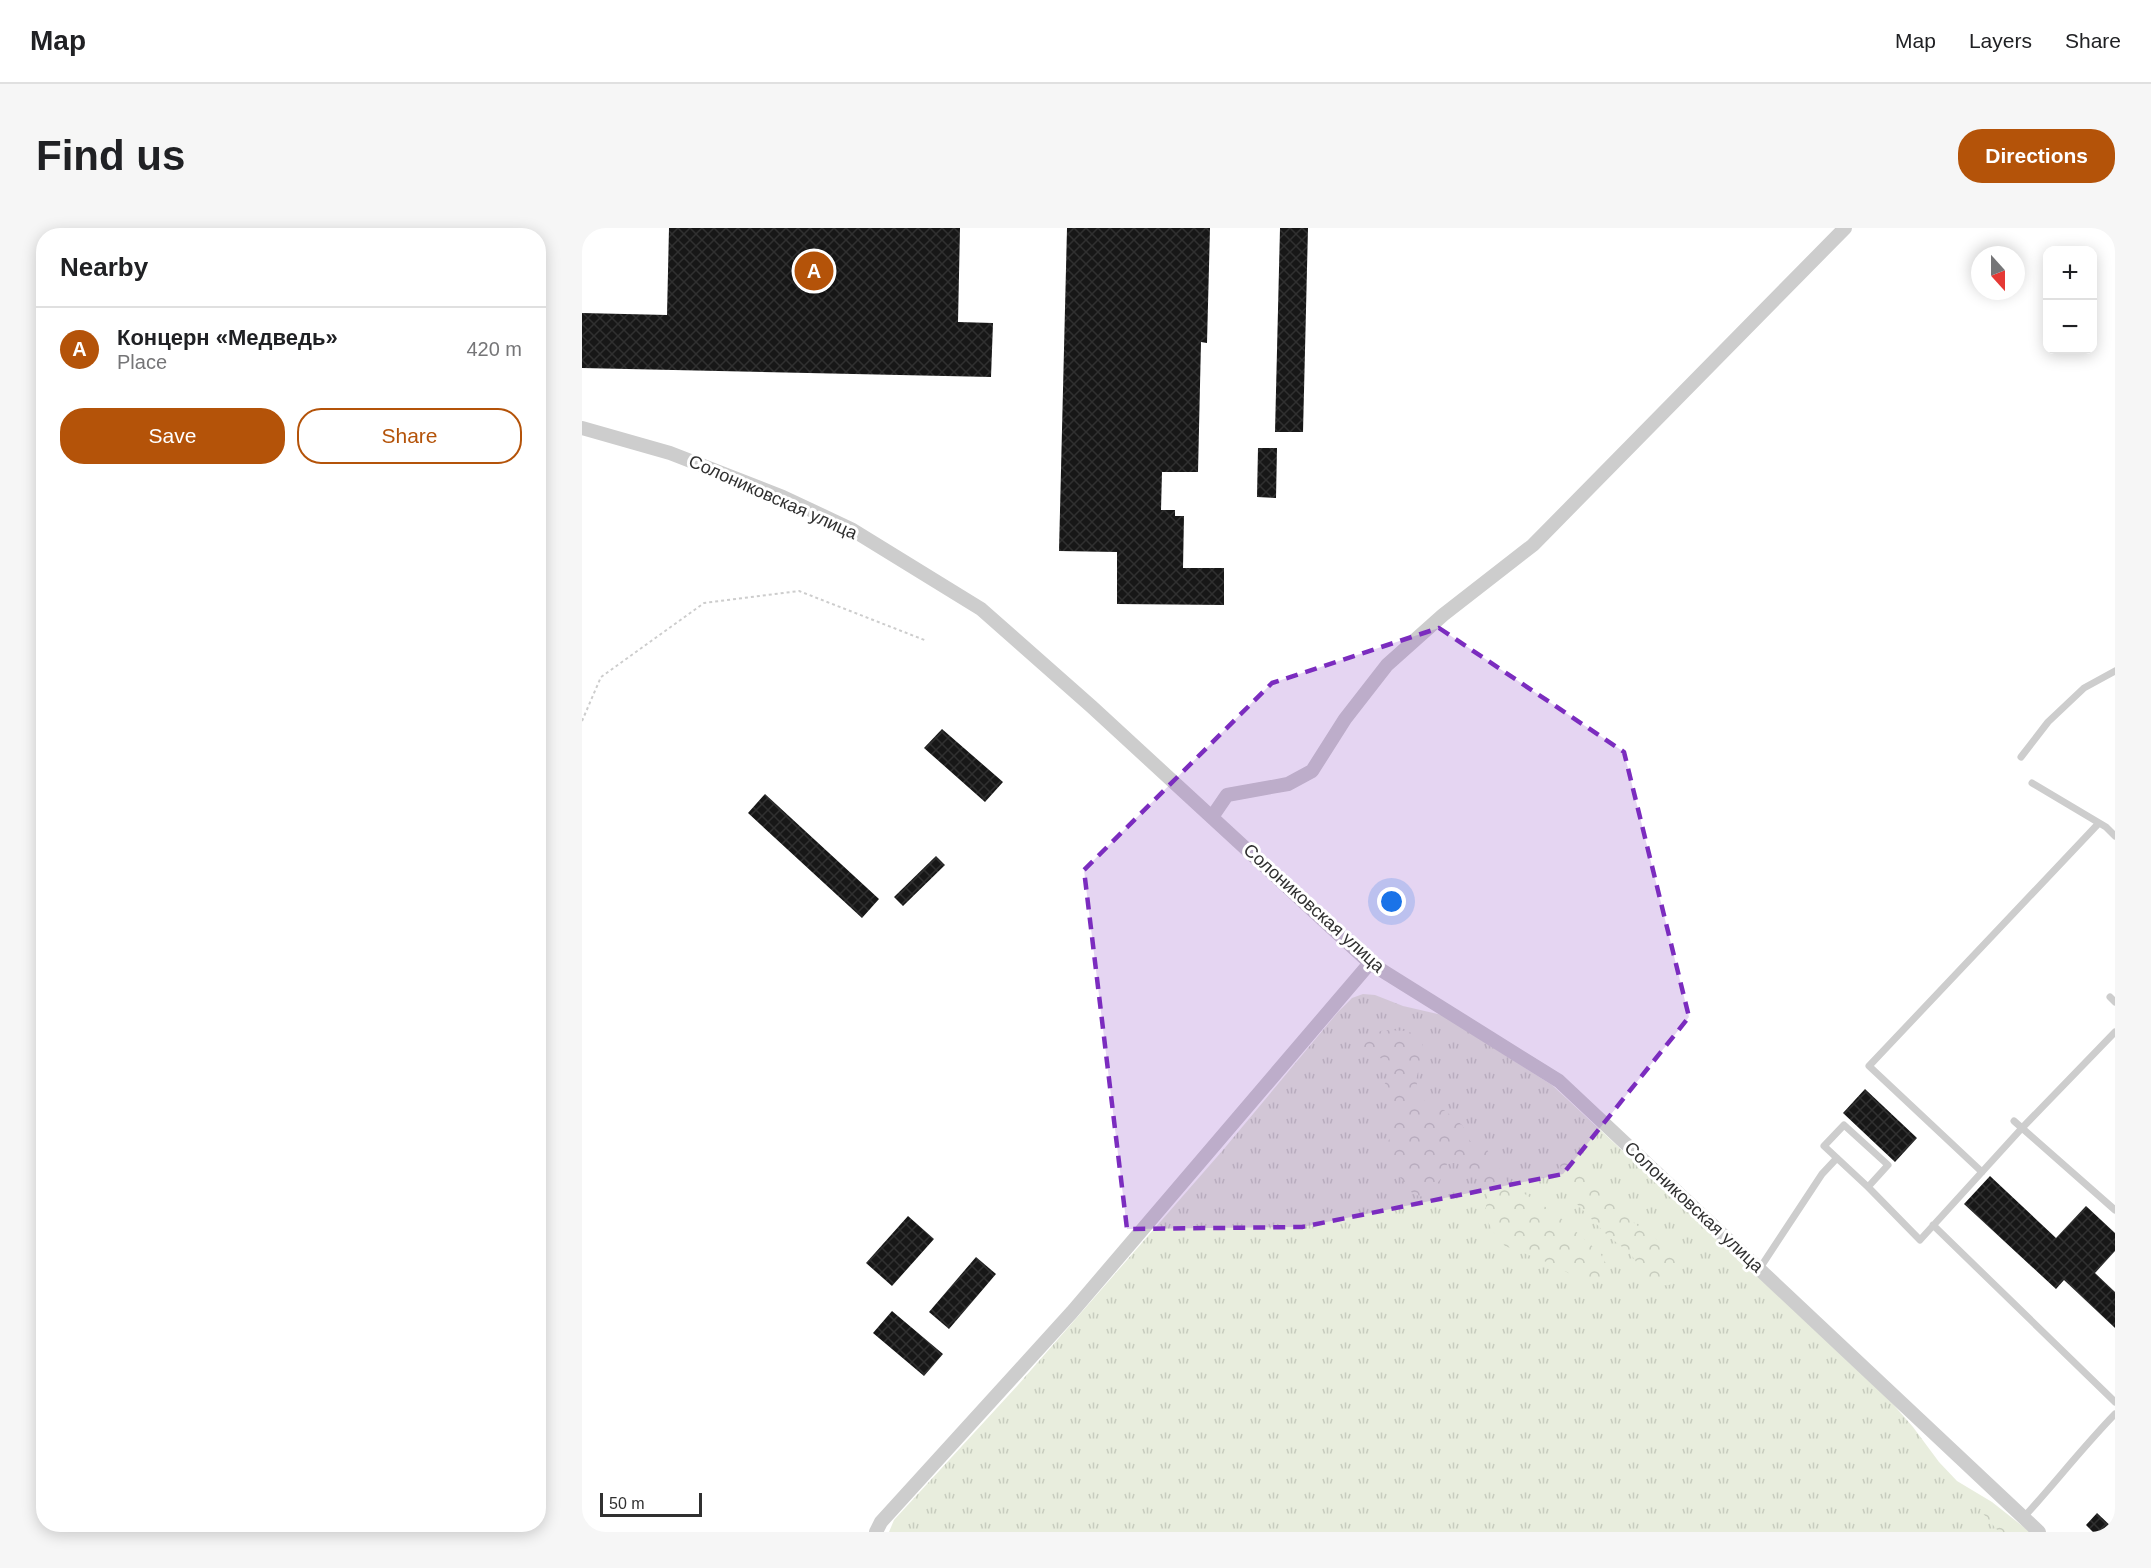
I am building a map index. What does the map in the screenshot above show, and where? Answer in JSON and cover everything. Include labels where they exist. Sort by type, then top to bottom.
[{"type":"street","points":[[1212,816],[1227,795],[1288,784],[1312,771],[1345,719],[1388,665],[1443,615],[1533,545],[1845,228]]},
{"type":"street","name":"Солониковская улица","points":[[582,428],[670,453],[783,497],[851,529],[981,609],[1212,816],[1371,963],[1559,1081],[2039,1532]]},
{"type":"street","points":[[876,1532],[881,1522],[1072,1312],[1371,963]]},
{"type":"lane","points":[[2021,757],[2048,722],[2084,688],[2115,671]]},
{"type":"lane","points":[[2032,783],[2099,823],[2115,836]]},
{"type":"lane","points":[[1982,1172],[1869,1066],[2099,823]]},
{"type":"lane","points":[[1868,1187],[1888,1165],[1844,1125],[1824,1146],[1920,1240],[2022,1128],[2115,1032]]},
{"type":"lane","points":[[2014,1121],[2115,1210]]},
{"type":"lane","points":[[1760,1268],[1822,1174],[1837,1158]]},
{"type":"lane","points":[[1933,1225],[2115,1401]]},
{"type":"lane","points":[[2024,1517],[2115,1414]]},
{"type":"path","points":[[582,721],[601,677],[704,603],[799,591],[927,641]]},
{"type":"highlighted area","points":[[1439,628],[1624,752],[1689,1017],[1563,1174],[1302,1227],[1127,1229],[1084,870],[1272,683]]},
{"type":"green space","points":[[1363,994],[1375,995],[1403,1006],[1442,1015],[1552,1085],[1885,1395],[1957,1481],[1992,1502],[2030,1532],[889,1532],[894,1520],[1018,1385],[1223,1150],[1338,1012],[1352,998]]},
{"type":"green space","points":[[1384,1030],[1407,1031],[1422,1038],[1423,1056],[1416,1079],[1419,1095],[1430,1107],[1444,1110],[1462,1125],[1470,1141],[1484,1145],[1509,1184],[1555,1213],[1600,1253],[1609,1269],[1602,1280],[1586,1282],[1549,1263],[1505,1246],[1492,1230],[1484,1213],[1487,1196],[1484,1183],[1460,1162],[1447,1164],[1440,1180],[1423,1197],[1413,1194],[1384,1156],[1394,1114],[1382,1088],[1393,1071],[1394,1062],[1357,1049],[1364,1037]]},
{"type":"green space","points":[[1560,1149],[1569,1150],[1592,1176],[1608,1188],[1635,1224],[1675,1252],[1679,1270],[1670,1285],[1653,1286],[1630,1253],[1608,1236],[1577,1204],[1556,1156]]},
{"type":"green space","points":[[1989,1507],[2018,1532],[1999,1532],[1980,1510]]},
{"type":"building","points":[[669,228],[960,228],[958,322],[993,323],[991,377],[582,368],[582,313],[667,315]]},
{"type":"building","points":[[1067,228],[1210,228],[1207,343],[1201,342],[1198,472],[1162,472],[1161,510],[1175,510],[1175,516],[1184,516],[1183,568],[1224,568],[1224,605],[1117,604],[1117,552],[1059,551]]},
{"type":"building","points":[[1280,228],[1308,228],[1303,432],[1275,432]]},
{"type":"building","points":[[1258,448],[1277,448],[1276,498],[1257,497]]},
{"type":"building","points":[[942,729],[1003,782],[985,802],[924,748]]},
{"type":"building","points":[[765,794],[879,899],[862,918],[748,813]]},
{"type":"building","points":[[936,856],[945,865],[903,906],[894,897]]},
{"type":"building","points":[[1865,1089],[1917,1138],[1895,1162],[1843,1113]]},
{"type":"building","points":[[1990,1176],[2056,1238],[2086,1206],[2115,1233],[2115,1251],[2095,1273],[2115,1292],[2115,1328],[2064,1280],[2056,1289],[1964,1204]]},
{"type":"building","points":[[908,1216],[934,1239],[892,1286],[866,1263]]},
{"type":"building","points":[[976,1257],[996,1274],[949,1329],[929,1312]]},
{"type":"building","points":[[892,1311],[943,1354],[924,1376],[873,1333]]},
{"type":"building","points":[[2097,1513],[2115,1532],[2093,1532],[2086,1525]]},
{"type":"place","name":"Концерн «Медведь»","points":[[814,271]]}]
